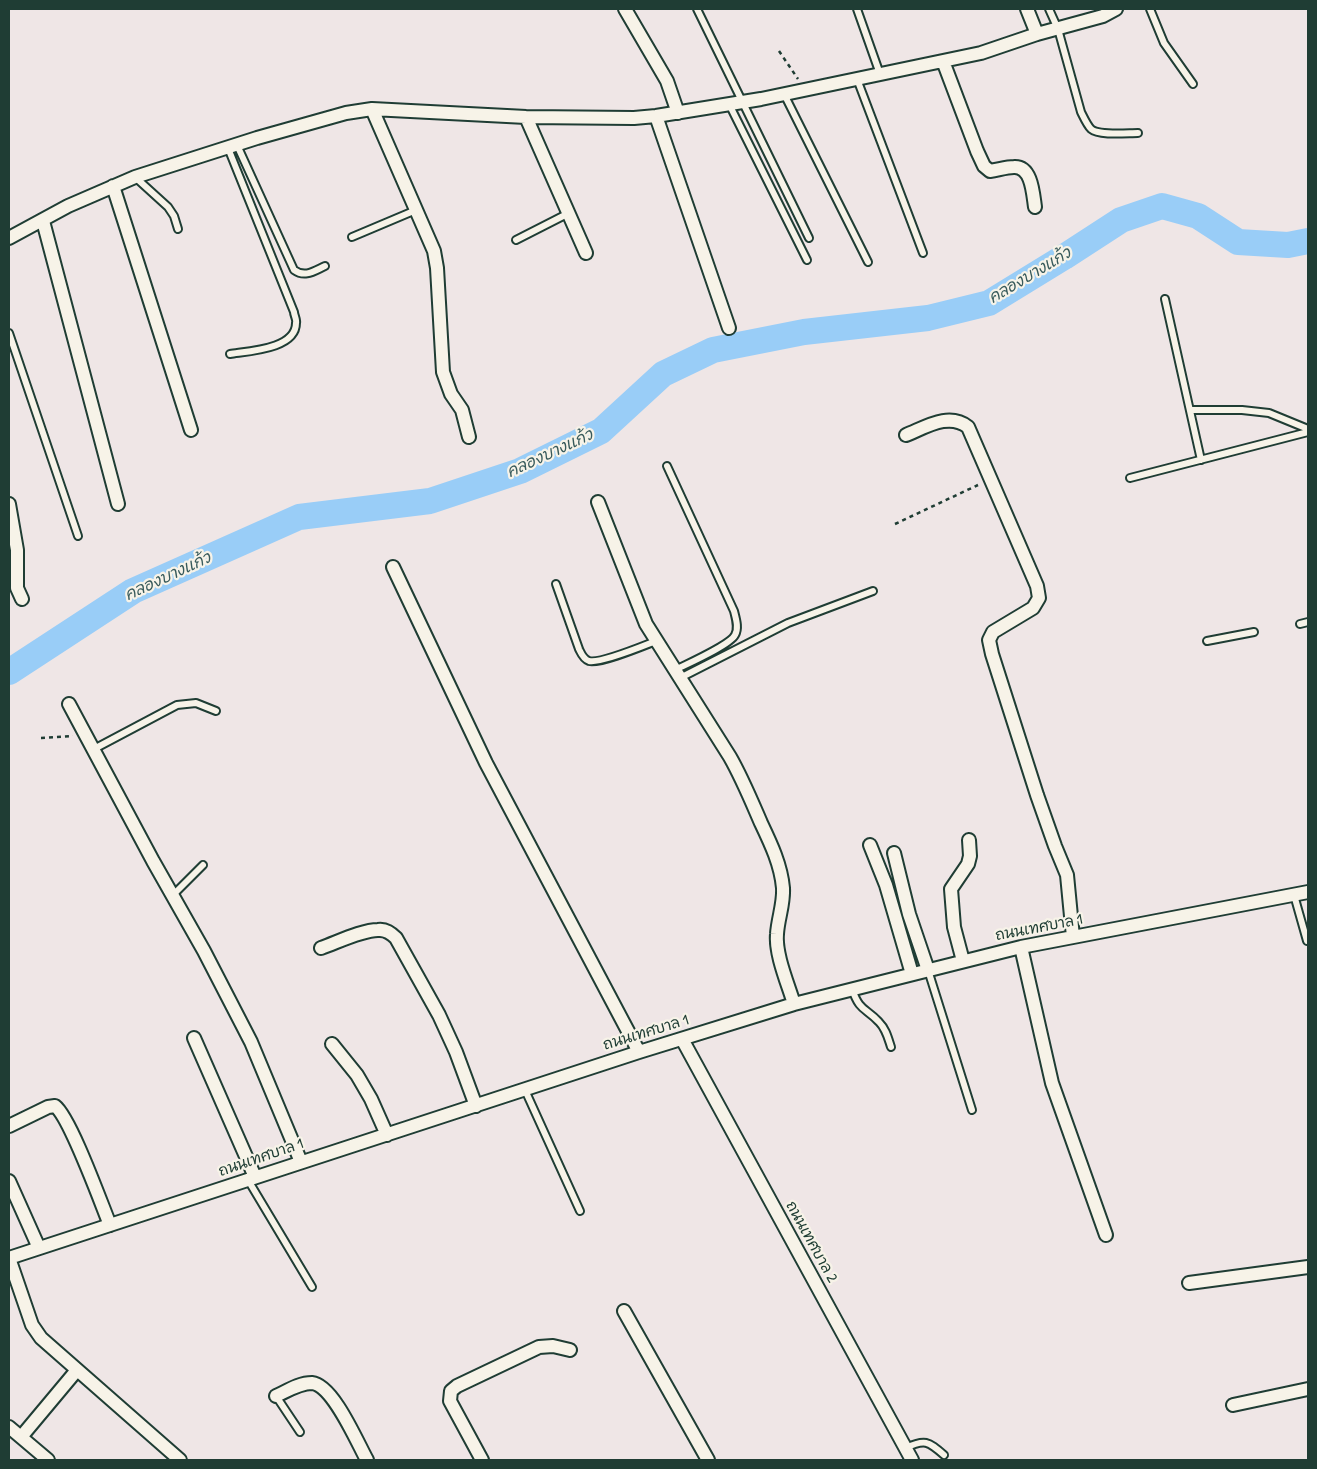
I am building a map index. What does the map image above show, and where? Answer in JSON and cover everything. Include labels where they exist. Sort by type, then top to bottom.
[{"type":"street","points":[[625,9],[667,81],[678,113]]},
{"type":"street","points":[[1027,9],[1037,34]]},
{"type":"street","points":[[9,238],[68,206],[135,177],[257,138],[346,113],[372,109],[526,117],[634,118],[656,116],[742,102],[982,54],[1037,34],[1058,30],[1103,16],[1116,9]]},
{"type":"street","points":[[944,61],[976,152],[984,166],[990,170],[1020,167],[1026,172],[1030,180],[1035,206]]},
{"type":"street","points":[[372,109],[434,251],[437,268],[443,372],[451,394],[462,410],[469,437]]},
{"type":"street","points":[[656,116],[729,328]]},
{"type":"street","points":[[526,117],[586,253]]},
{"type":"street","points":[[113,186],[191,430]]},
{"type":"street","points":[[43,221],[118,504]]},
{"type":"street","points":[[906,435],[944,420],[955,419],[968,427],[1037,586],[1039,598],[1033,608],[993,632],[989,640],[1037,795],[1054,846],[1067,875],[1073,938]]},
{"type":"street","points":[[598,502],[646,624],[730,757],[741,777],[774,853],[780,871],[783,890],[783,905],[777,935],[778,947],[794,1004]]},
{"type":"street","points":[[9,504],[17,550],[17,588],[22,599]]},
{"type":"street","points":[[393,567],[486,763],[639,1052]]},
{"type":"street","points":[[69,704],[204,951],[251,1042],[302,1162]]},
{"type":"street","points":[[963,961],[954,927],[951,889],[968,864],[970,856],[969,840]]},
{"type":"street","points":[[870,845],[886,885],[912,974]]},
{"type":"street","points":[[894,854],[909,914],[928,970]]},
{"type":"street","name":"ถนนเทศบาล 1","points":[[9,1258],[639,1052],[794,1004],[1021,947],[1308,892]]},
{"type":"street","points":[[321,948],[368,932],[380,930],[388,932],[396,938],[439,1015],[456,1052],[476,1106]]},
{"type":"street","points":[[1021,947],[1052,1083],[1106,1235]]},
{"type":"street","points":[[194,1038],[252,1179]]},
{"type":"street","name":"ถนนเทศบาล 2","points":[[682,1039],[912,1460]]},
{"type":"street","points":[[332,1044],[357,1075],[371,1099],[386,1135]]},
{"type":"street","points":[[9,1126],[48,1107],[55,1106],[60,1109],[110,1225]]},
{"type":"street","points":[[9,1181],[39,1248]]},
{"type":"street","points":[[9,1258],[13,1281],[32,1325],[41,1338],[180,1460]]},
{"type":"street","points":[[1189,1283],[1308,1267]]},
{"type":"street","points":[[624,1310],[708,1460]]},
{"type":"street","points":[[482,1460],[450,1401],[451,1391],[457,1386],[539,1348],[553,1346],[570,1350]]},
{"type":"street","points":[[21,1438],[77,1370]]},
{"type":"street","points":[[276,1396],[304,1384],[313,1383],[322,1386],[331,1396],[367,1460]]},
{"type":"street","points":[[1233,1405],[1308,1389]]},
{"type":"street","points":[[9,1427],[48,1460]]},
{"type":"lane","points":[[697,9],[809,238]]},
{"type":"lane","points":[[857,9],[880,74]]},
{"type":"lane","points":[[1050,9],[1058,30],[1081,112],[1087,124],[1092,131],[1101,133],[1138,133]]},
{"type":"lane","points":[[1150,9],[1164,43],[1193,84]]},
{"type":"lane","points":[[857,78],[923,253]]},
{"type":"lane","points":[[784,94],[868,262]]},
{"type":"lane","points":[[729,104],[808,260]]},
{"type":"lane","points":[[233,147],[294,270],[299,274],[306,275],[325,266]]},
{"type":"lane","points":[[230,354],[271,347],[284,342],[292,336],[296,324],[294,312],[233,147]]},
{"type":"lane","points":[[135,177],[168,207],[174,216],[178,229]]},
{"type":"lane","points":[[352,236],[416,210]]},
{"type":"lane","points":[[516,240],[569,213]]},
{"type":"lane","points":[[1165,299],[1201,460]]},
{"type":"lane","points":[[9,333],[78,536]]},
{"type":"lane","points":[[1190,410],[1242,410],[1269,414],[1308,431]]},
{"type":"lane","points":[[1130,478],[1308,431]]},
{"type":"lane","points":[[667,466],[734,611],[737,626],[734,636],[722,646],[678,674]]},
{"type":"lane","points":[[556,584],[579,649],[583,657],[588,661],[599,661],[656,641]]},
{"type":"lane","points":[[678,674],[788,623],[873,591]]},
{"type":"lane","points":[[1300,624],[1308,622]]},
{"type":"lane","points":[[1208,641],[1254,632]]},
{"type":"lane","points":[[94,749],[177,704],[196,703],[216,711]]},
{"type":"lane","points":[[172,895],[202,865]]},
{"type":"lane","points":[[1294,895],[1307,941]]},
{"type":"lane","points":[[928,970],[972,1110]]},
{"type":"lane","points":[[852,989],[857,1002],[863,1010],[879,1022],[885,1030],[891,1047]]},
{"type":"lane","points":[[525,1090],[580,1211]]},
{"type":"lane","points":[[252,1179],[312,1287]]},
{"type":"lane","points":[[276,1396],[300,1432]]},
{"type":"lane","points":[[905,1448],[924,1442],[931,1443],[944,1456]]},
{"type":"path","points":[[779,51],[806,89]]},
{"type":"path","points":[[895,524],[991,479]]},
{"type":"path","points":[[41,738],[86,735]]},
{"type":"waterway","name":"คลองบางแก้ว","points":[[9,672],[133,591],[299,517],[430,501],[520,471],[601,431],[663,374],[713,350],[804,332],[928,318],[989,303],[1121,220],[1162,206],[1198,216],[1238,242],[1288,245],[1308,241]]}]
